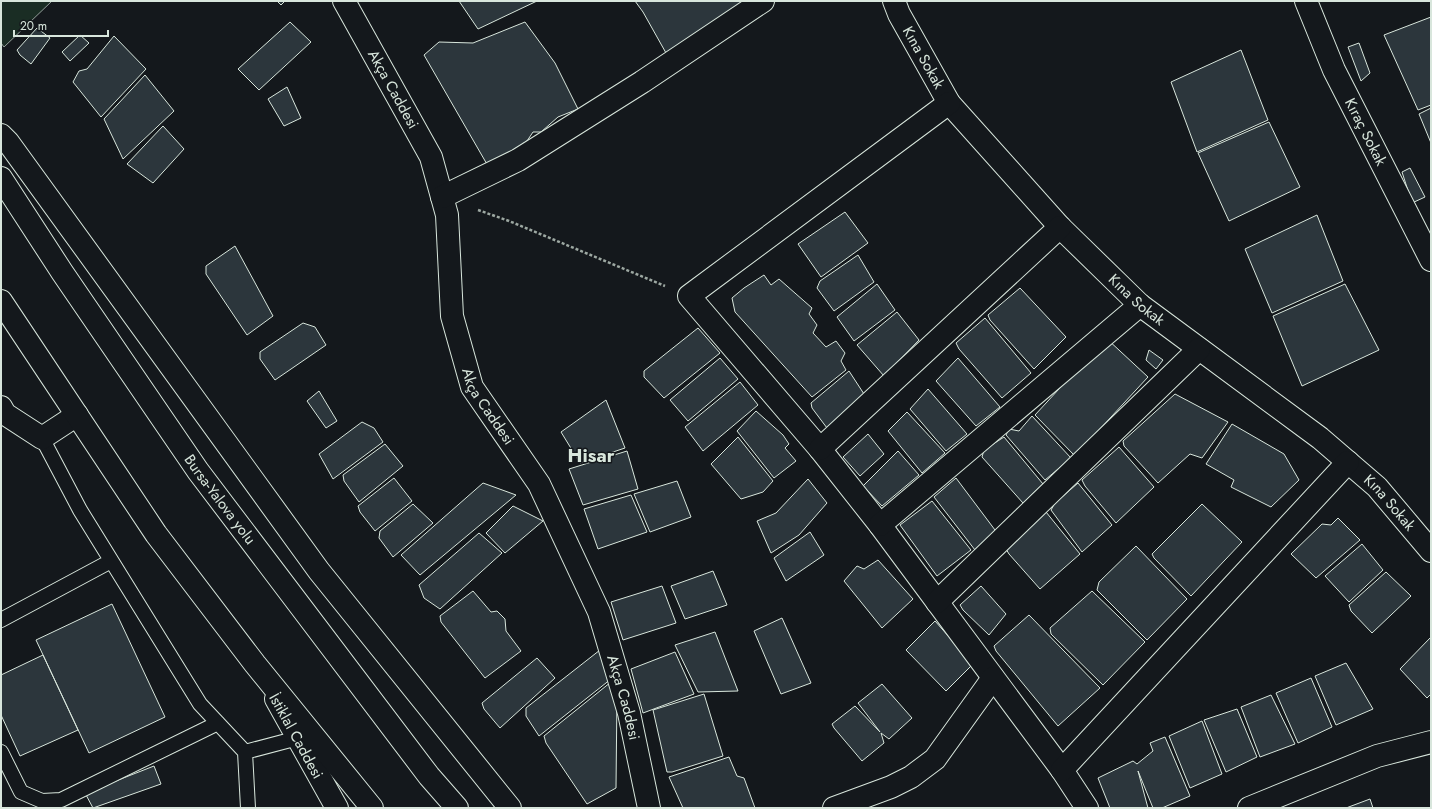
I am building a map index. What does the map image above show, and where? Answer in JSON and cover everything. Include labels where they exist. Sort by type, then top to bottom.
[{"type":"main road","name":"Akça Caddesi","points":[[344,1],[431,157],[447,215],[452,316],[472,387],[539,484],[599,612],[629,712],[649,808]]},
{"type":"main road","points":[[442,197],[518,160],[642,82],[763,1]]},
{"type":"main road","name":"Kına Sokak","points":[[894,1],[899,14],[949,103],[1060,227],[1140,305],[1320,438],[1377,487],[1431,551]]},
{"type":"main road","name":"Kıraç Sokak","points":[[1306,1],[1334,70],[1431,260]]},
{"type":"main road","points":[[949,103],[689,296],[820,449],[880,525],[1062,770],[1087,808]]},
{"type":"main road","points":[[1,135],[8,142],[319,571],[510,808]]},
{"type":"main road","name":"Bursa-Yalova yolu","points":[[1,178],[62,272],[198,471],[429,776],[456,808]]},
{"type":"main road","points":[[820,449],[1060,227]]},
{"type":"main road","points":[[1,301],[156,534],[255,664],[372,808]]},
{"type":"main road","points":[[880,525],[1140,305]]},
{"type":"main road","points":[[937,602],[1199,349]]},
{"type":"main road","points":[[1,407],[5,414],[42,438],[77,415]]},
{"type":"main road","points":[[1062,770],[1348,462]]},
{"type":"main road","name":"İstiklal Caddesi","points":[[255,664],[337,808]]},
{"type":"main road","points":[[834,808],[891,787],[911,777],[935,759],[993,678]]},
{"type":"main road","points":[[1249,808],[1376,756],[1431,742]]},
{"type":"lane","points":[[42,438],[80,510],[200,704],[245,752],[248,808]]},
{"type":"lane","points":[[1,620],[111,561]]},
{"type":"lane","points":[[1,752],[21,792],[42,801],[61,800],[218,723]]},
{"type":"lane","points":[[245,752],[298,738],[320,743]]},
{"type":"path","points":[[442,197],[509,221],[689,296]]},
{"type":"green space","points":[[1,1],[52,1],[4,47],[1,43]]},
{"type":"building","points":[[277,1],[285,1],[281,5]]},
{"type":"building","points":[[459,1],[537,1],[478,29]]},
{"type":"building","points":[[635,1],[746,1],[666,53],[643,12]]},
{"type":"building","points":[[1431,17],[1431,105],[1418,110],[1384,35]]},
{"type":"building","points":[[290,22],[311,42],[259,90],[238,69]]},
{"type":"building","points":[[525,22],[555,63],[578,109],[558,117],[541,132],[533,132],[527,141],[488,166],[424,55],[439,42],[473,43]]},
{"type":"building","points":[[37,28],[50,38],[31,64],[20,55],[17,50]]},
{"type":"building","points":[[80,35],[89,43],[70,61],[62,52]]},
{"type":"building","points":[[114,36],[146,69],[101,117],[73,82],[79,71],[87,69]]},
{"type":"building","points":[[1359,43],[1370,73],[1361,81],[1348,47]]},
{"type":"building","points":[[1241,50],[1268,120],[1197,152],[1171,82]]},
{"type":"building","points":[[145,75],[174,111],[123,159],[104,119]]},
{"type":"building","points":[[287,87],[301,118],[284,126],[268,99]]},
{"type":"building","points":[[1431,108],[1431,143],[1419,114]]},
{"type":"building","points":[[1269,122],[1300,187],[1229,221],[1198,153]]},
{"type":"building","points":[[163,126],[184,149],[153,183],[127,164]]},
{"type":"building","points":[[1410,168],[1425,197],[1412,203],[1402,172]]},
{"type":"building","points":[[845,212],[868,243],[821,277],[798,244]]},
{"type":"building","points":[[1317,215],[1343,281],[1272,313],[1245,249]]},
{"type":"building","points":[[235,246],[273,316],[247,335],[206,274],[206,266]]},
{"type":"building","points":[[858,255],[874,282],[834,311],[817,288],[820,281]]},
{"type":"building","points":[[764,275],[771,285],[779,279],[812,308],[809,314],[817,325],[813,333],[826,347],[836,341],[845,353],[841,361],[846,370],[812,397],[735,312],[732,298]]},
{"type":"building","points":[[877,284],[895,310],[854,341],[837,317]]},
{"type":"building","points":[[1345,284],[1379,350],[1302,386],[1273,316]]},
{"type":"building","points":[[1020,288],[1066,337],[1034,369],[990,320],[988,315]]},
{"type":"building","points":[[897,312],[919,340],[884,376],[857,345]]},
{"type":"building","points":[[985,318],[1031,373],[1002,398],[959,349],[956,343]]},
{"type":"building","points":[[303,323],[315,327],[326,345],[275,380],[260,359],[260,352]]},
{"type":"building","points":[[698,328],[720,353],[664,398],[644,377],[644,371]]},
{"type":"building","points":[[1106,338],[1148,377],[1075,456],[1035,415]]},
{"type":"building","points":[[1149,350],[1163,360],[1156,369],[1146,360]]},
{"type":"building","points":[[720,358],[738,379],[688,421],[670,400]]},
{"type":"building","points":[[958,358],[1000,407],[976,426],[936,381]]},
{"type":"building","points":[[849,371],[864,394],[827,428],[812,408],[811,403]]},
{"type":"building","points":[[740,382],[758,405],[703,451],[685,427]]},
{"type":"building","points":[[928,389],[967,434],[946,451],[910,409]]},
{"type":"building","points":[[319,391],[337,421],[326,428],[307,401]]},
{"type":"building","points":[[1175,394],[1228,422],[1202,458],[1190,454],[1158,483],[1124,446],[1123,441]]},
{"type":"building","points":[[606,400],[625,448],[580,463],[561,432]]},
{"type":"building","points":[[756,411],[783,435],[789,444],[785,448],[796,461],[774,478],[737,431]]},
{"type":"building","points":[[907,412],[945,453],[922,473],[888,431]]},
{"type":"building","points":[[1032,416],[1071,458],[1045,480],[1006,435],[1009,429],[1019,431]]},
{"type":"building","points":[[362,422],[374,428],[383,442],[333,479],[319,454]]},
{"type":"building","points":[[1232,424],[1284,454],[1299,480],[1271,507],[1231,487],[1234,480],[1206,464]]},
{"type":"building","points":[[868,434],[884,454],[860,476],[843,457]]},
{"type":"building","points":[[738,437],[773,481],[763,492],[741,499],[711,464]]},
{"type":"building","points":[[1004,437],[1043,484],[1023,503],[982,457],[984,450]]},
{"type":"building","points":[[385,444],[403,466],[359,502],[344,481],[343,475]]},
{"type":"building","points":[[1119,447],[1154,487],[1116,523],[1085,486],[1082,480]]},
{"type":"building","points":[[627,451],[638,489],[583,505],[569,469]]},
{"type":"building","points":[[898,451],[919,475],[882,506],[863,486]]},
{"type":"building","points":[[394,478],[412,501],[375,531],[360,512],[358,506]]},
{"type":"building","points":[[956,478],[998,534],[975,550],[934,497]]},
{"type":"building","points":[[808,479],[827,503],[799,535],[771,553],[757,521],[776,513]]},
{"type":"building","points":[[677,481],[691,517],[650,532],[634,494]]},
{"type":"building","points":[[483,483],[516,495],[420,575],[401,555]]},
{"type":"building","points":[[1078,483],[1112,525],[1082,552],[1051,510],[1055,503]]},
{"type":"building","points":[[631,495],[647,532],[598,549],[584,509]]},
{"type":"building","points":[[932,501],[971,550],[937,576],[900,525]]},
{"type":"building","points":[[413,504],[433,523],[393,557],[379,538],[380,531]]},
{"type":"building","points":[[1202,504],[1242,542],[1191,596],[1154,558],[1152,554]]},
{"type":"building","points":[[513,506],[543,521],[505,553],[486,533]]},
{"type":"building","points":[[1046,512],[1080,554],[1040,589],[1006,549]]},
{"type":"building","points":[[1338,518],[1360,540],[1316,578],[1291,554],[1322,524],[1331,525]]},
{"type":"building","points":[[810,532],[824,555],[786,581],[774,558]]},
{"type":"building","points":[[479,533],[502,553],[440,609],[424,598],[419,585]]},
{"type":"building","points":[[1362,544],[1383,570],[1349,602],[1325,576]]},
{"type":"building","points":[[1136,546],[1187,599],[1147,640],[1097,590],[1099,582]]},
{"type":"building","points":[[878,560],[913,599],[882,628],[844,581],[857,566],[864,569]]},
{"type":"building","points":[[713,571],[727,605],[685,619],[671,586]]},
{"type":"building","points":[[1386,572],[1411,596],[1372,633],[1351,611],[1349,605]]},
{"type":"building","points":[[662,586],[676,623],[623,640],[611,602]]},
{"type":"building","points":[[981,586],[1006,614],[989,635],[963,610],[960,605]]},
{"type":"building","points":[[473,591],[491,612],[497,611],[505,619],[506,631],[521,651],[485,678],[441,622],[440,616]]},
{"type":"building","points":[[1092,591],[1145,642],[1103,685],[1051,634],[1050,628]]},
{"type":"building","points":[[112,604],[165,717],[89,753],[36,640]]},
{"type":"building","points":[[1029,615],[1100,688],[1058,726],[996,651],[994,646]]},
{"type":"building","points":[[782,618],[811,683],[781,694],[754,631]]},
{"type":"building","points":[[935,621],[973,664],[946,691],[906,650]]},
{"type":"building","points":[[715,632],[738,691],[698,692],[675,645]]},
{"type":"building","points":[[1431,637],[1431,694],[1427,698],[1400,669]]},
{"type":"building","points":[[600,650],[611,679],[539,736],[526,716],[526,708]]},
{"type":"building","points":[[675,652],[694,694],[643,713],[631,669]]},
{"type":"building","points":[[43,655],[78,730],[20,756],[1,715],[1,675]]},
{"type":"building","points":[[537,658],[555,678],[500,728],[484,709],[482,703]]},
{"type":"building","points":[[1346,663],[1373,709],[1336,725],[1315,676]]},
{"type":"building","points":[[1311,678],[1332,727],[1298,743],[1276,693]]},
{"type":"building","points":[[611,682],[617,693],[616,788],[587,804],[546,743],[544,736]]},
{"type":"building","points":[[882,684],[912,718],[889,739],[881,733],[884,743],[862,761],[832,724],[855,706],[880,732],[858,703]]},
{"type":"building","points":[[704,694],[723,756],[672,772],[667,772],[653,710]]},
{"type":"building","points":[[1271,695],[1295,744],[1260,757],[1241,707]]},
{"type":"building","points":[[1237,709],[1257,757],[1226,772],[1204,720]]},
{"type":"building","points":[[1202,721],[1222,774],[1190,788],[1169,736]]},
{"type":"building","points":[[1165,737],[1190,796],[1162,808],[1153,808],[1138,771],[1148,808],[1110,808],[1098,778],[1133,761],[1137,764],[1153,751],[1150,743]]},
{"type":"building","points":[[729,757],[737,776],[744,778],[755,808],[683,808],[669,777]]},
{"type":"building","points":[[154,766],[161,784],[93,808],[85,793]]},
{"type":"building","points":[[1370,799],[1373,808],[1346,808]]},
{"type":"district","name":"Hisar","points":[[591,455]]}]
